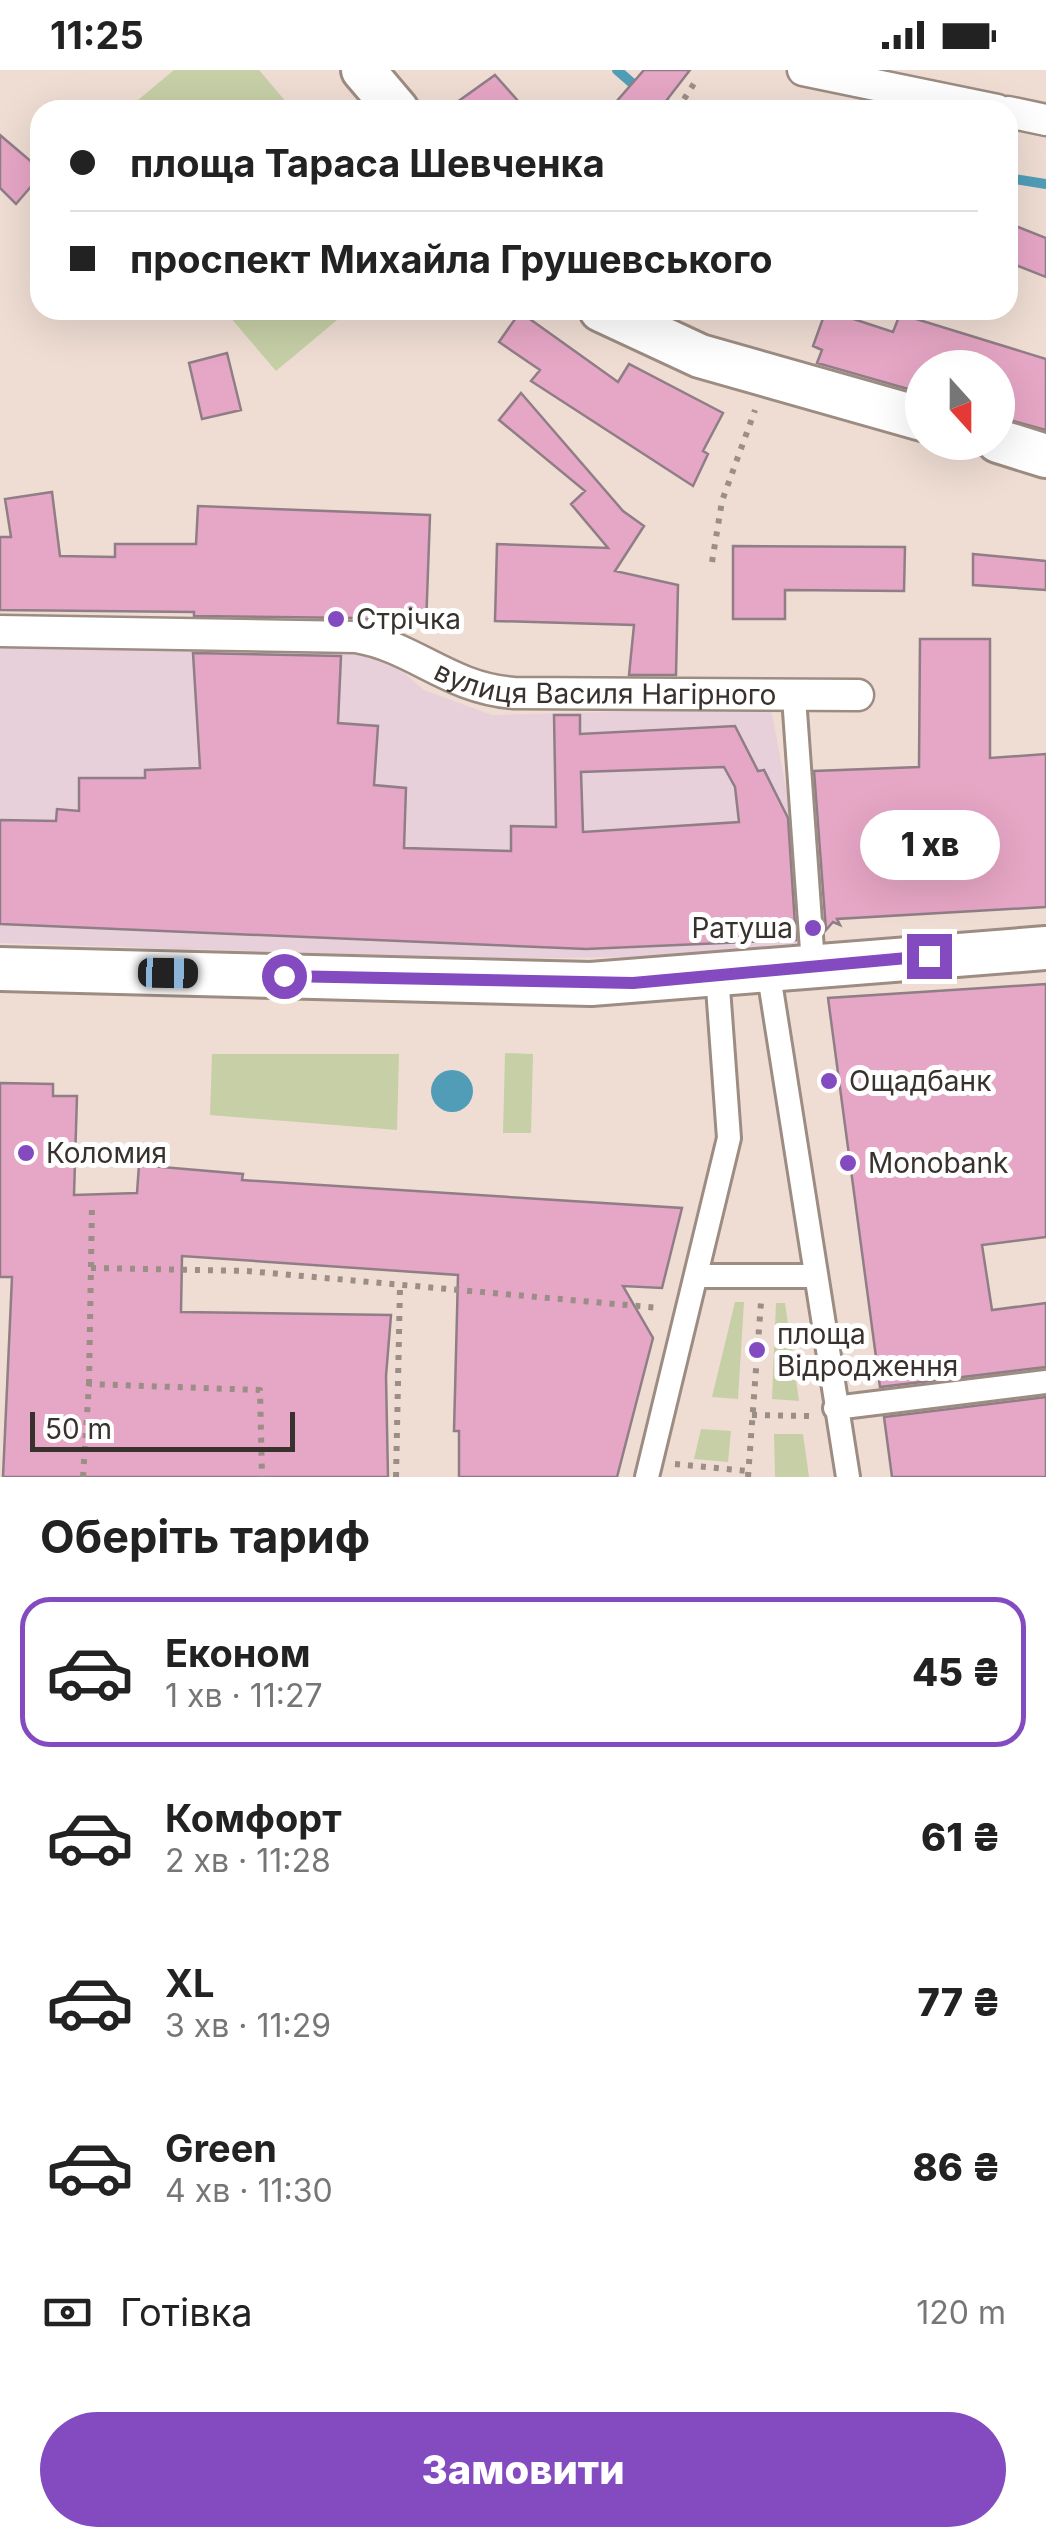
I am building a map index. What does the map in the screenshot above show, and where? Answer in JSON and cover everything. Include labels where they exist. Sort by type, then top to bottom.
[{"type":"main road","points":[[362,70],[388,100]]},
{"type":"main road","points":[[622,320],[700,356],[905,415]]},
{"type":"main road","points":[[1015,446],[1046,456]]},
{"type":"main road","points":[[0,969],[591,984],[1046,948]]},
{"type":"street","points":[[803,70],[948,100]]},
{"type":"street","points":[[1018,114],[1046,120]]},
{"type":"street","name":"вулиця Василя Нагірного","points":[[0,631],[356,637],[386,644],[483,690],[858,695]]},
{"type":"street","points":[[794,697],[813,964]]},
{"type":"street","points":[[768,968],[813,1276],[848,1477]]},
{"type":"street","points":[[649,1470],[691,1310],[729,1138],[718,974]]},
{"type":"street","points":[[699,1276],[813,1276]]},
{"type":"street","points":[[836,1412],[1046,1382]]},
{"type":"path","points":[[683,100],[694,82]]},
{"type":"path","points":[[712,562],[722,501],[756,408]]},
{"type":"path","points":[[83,1477],[92,1203]]},
{"type":"path","points":[[91,1268],[247,1271],[691,1310]]},
{"type":"path","points":[[649,1470],[748,1474],[763,1276]]},
{"type":"path","points":[[396,1477],[400,1287]]},
{"type":"path","points":[[89,1384],[260,1390],[262,1477]]},
{"type":"path","points":[[752,1415],[836,1412]]},
{"type":"shaded area","points":[[0,635],[368,641],[424,690],[492,715],[771,708],[793,825],[799,944],[625,957],[498,959],[0,943]]},
{"type":"green space","points":[[174,70],[259,70],[284,100],[138,100]]},
{"type":"green space","points":[[233,320],[337,320],[276,371]]},
{"type":"green space","points":[[505,1053],[533,1054],[531,1133],[503,1133]]},
{"type":"green space","points":[[212,1054],[399,1054],[397,1130],[210,1115]]},
{"type":"green space","points":[[735,1302],[744,1302],[738,1399],[712,1397]]},
{"type":"green space","points":[[776,1303],[785,1303],[799,1401],[772,1399]]},
{"type":"green space","points":[[701,1429],[731,1431],[728,1462],[694,1459]]},
{"type":"green space","points":[[774,1434],[803,1434],[809,1477],[775,1477]]},
{"type":"water","points":[[452,1070],[467,1076],[473,1091],[467,1106],[452,1112],[437,1106],[431,1091],[437,1076]]},
{"type":"building","points":[[644,70],[690,70],[667,100],[618,100]]},
{"type":"building","points":[[495,75],[517,100],[460,100]]},
{"type":"building","points":[[0,135],[30,160],[30,188],[16,204],[0,188]]},
{"type":"building","points":[[1018,227],[1046,238],[1046,277],[1018,266]]},
{"type":"building","points":[[514,320],[531,320],[618,382],[629,364],[723,413],[703,451],[708,454],[693,486],[531,381],[540,370],[499,342]]},
{"type":"building","points":[[822,320],[856,320],[893,332],[898,320],[919,320],[1046,359],[1046,430],[1015,422],[1015,350],[905,350],[905,388],[817,363],[822,350],[813,346]]},
{"type":"building","points":[[227,353],[241,410],[202,419],[189,363]]},
{"type":"building","points":[[521,393],[623,511],[644,526],[615,571],[678,585],[676,675],[629,675],[634,625],[495,621],[497,544],[608,548],[571,504],[585,491],[499,420]]},
{"type":"building","points":[[52,492],[60,556],[115,557],[115,544],[196,544],[198,506],[430,515],[426,626],[356,618],[0,610],[0,537],[11,537],[5,499]]},
{"type":"building","points":[[733,546],[905,547],[904,591],[785,590],[785,619],[733,619]]},
{"type":"building","points":[[973,554],[1046,561],[1046,590],[973,585]]},
{"type":"building","points":[[920,639],[990,639],[990,758],[1046,754],[1046,907],[837,919],[840,925],[833,922],[826,930],[814,771],[919,767]]},
{"type":"building","points":[[193,653],[341,656],[338,723],[378,726],[374,785],[406,788],[404,848],[511,851],[511,826],[556,827],[554,715],[580,715],[580,734],[735,726],[758,771],[764,770],[788,818],[796,940],[586,949],[0,924],[0,820],[56,821],[57,809],[79,811],[79,778],[145,778],[145,770],[200,768]],"holes":[[[724,767],[735,787],[739,822],[583,832],[581,772]]]},
{"type":"building","points":[[1046,984],[1046,1237],[982,1245],[992,1310],[1046,1303],[1046,1367],[880,1387],[828,998]]},
{"type":"building","points":[[0,1083],[53,1084],[53,1096],[77,1096],[74,1195],[137,1193],[139,1165],[243,1174],[242,1180],[682,1208],[662,1288],[623,1286],[653,1338],[617,1477],[459,1477],[459,1431],[454,1431],[458,1275],[182,1256],[181,1312],[391,1315],[386,1376],[388,1477],[3,1477],[12,1277],[0,1277]]},
{"type":"building","points":[[1046,1397],[1046,1477],[892,1477],[884,1417]]},
{"type":"waterway","points":[[617,70],[640,90]]},
{"type":"waterway","points":[[1018,180],[1046,184]]},
{"type":"place","name":"Стрічка","points":[[336,619]]},
{"type":"place","name":"Ратуша","points":[[813,928]]},
{"type":"place","name":"Ощадбанк","points":[[829,1081]]},
{"type":"place","name":"Коломия","points":[[26,1153]]},
{"type":"place","name":"Monobank","points":[[848,1163]]},
{"type":"place","name":"площа Відродження","points":[[757,1350]]},
{"type":"route","points":[[284,976],[633,983],[929,956]]}]
